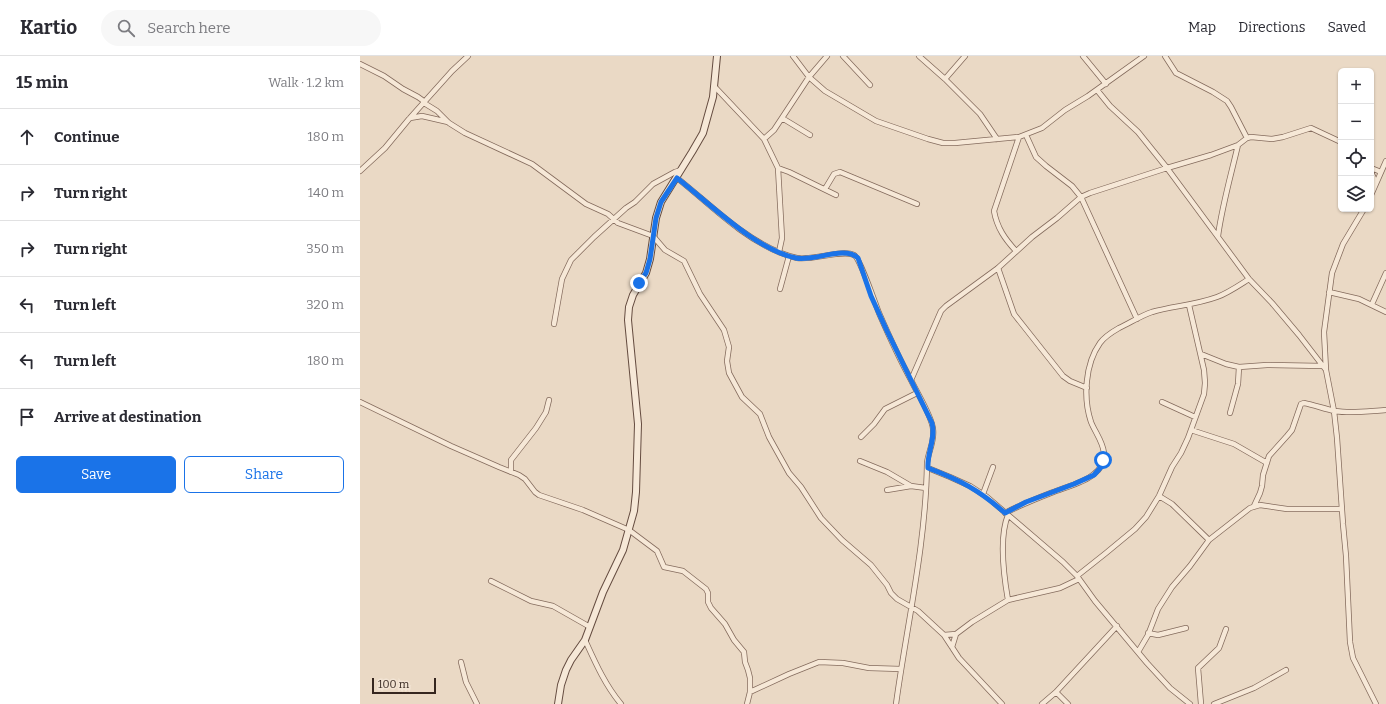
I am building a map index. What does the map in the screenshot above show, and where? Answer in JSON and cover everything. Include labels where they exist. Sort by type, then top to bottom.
[{"type":"street","points":[[360,171],[385,148],[424,102],[468,56]]},
{"type":"street","points":[[558,704],[561,685],[566,670],[585,640],[603,592],[623,550],[634,511],[638,424],[628,320],[629,307],[633,295],[646,273],[656,218],[661,202],[703,133],[709,114],[717,56]]},
{"type":"street","points":[[793,56],[809,77],[825,91],[876,121],[928,140],[943,143],[1019,137],[1026,135],[1042,128],[1065,110],[1106,84],[1144,56]]},
{"type":"street","points":[[764,139],[774,130],[809,77],[827,56]]},
{"type":"street","points":[[842,56],[870,85]]},
{"type":"street","points":[[919,56],[945,79],[980,114],[997,139]]},
{"type":"street","points":[[945,79],[965,56]]},
{"type":"street","points":[[1083,56],[1106,84]]},
{"type":"street","points":[[1165,56],[1176,73],[1213,92],[1226,101],[1231,107],[1247,138]]},
{"type":"street","points":[[360,64],[384,76],[418,97],[450,123],[480,141],[532,164],[586,204],[601,210],[622,225],[653,236],[665,250],[684,261],[700,294],[724,330],[729,347],[727,361],[729,373],[742,397],[760,414],[769,436],[789,473],[801,487],[821,518],[842,540],[871,565],[897,600],[911,606],[944,635],[959,658],[1002,704]]},
{"type":"street","points":[[714,86],[764,139],[778,168],[782,238],[779,252]]},
{"type":"street","points":[[1097,90],[1110,106],[1138,132],[1218,236],[1248,279],[1272,303],[1300,335],[1325,368]]},
{"type":"street","points":[[418,97],[430,96]]},
{"type":"street","points":[[409,119],[422,116],[450,123]]},
{"type":"street","points":[[782,118],[810,135]]},
{"type":"street","points":[[911,380],[941,310],[998,268],[1032,237],[1081,197],[1098,189],[1211,155],[1238,145],[1247,138],[1251,137],[1272,139],[1311,128],[1338,141]]},
{"type":"street","points":[[1026,135],[1036,157],[1072,186],[1081,197],[1137,319]]},
{"type":"street","points":[[1016,251],[1005,240],[999,229],[994,211],[1019,137]]},
{"type":"street","points":[[1218,236],[1221,212],[1226,198],[1238,145]]},
{"type":"street","points":[[1374,188],[1386,162]]},
{"type":"street","points":[[778,168],[826,189],[836,195]]},
{"type":"street","points":[[1374,169],[1381,172]]},
{"type":"street","points":[[554,324],[562,279],[571,260],[613,219],[636,202],[653,184],[681,170]]},
{"type":"street","points":[[826,189],[834,174],[840,172],[917,204]]},
{"type":"street","points":[[1373,176],[1376,183]]},
{"type":"street","points":[[677,178],[751,237],[779,252],[796,258],[810,259],[847,253],[858,258],[871,296],[932,423],[933,430],[927,462],[928,468],[923,532],[896,704]]},
{"type":"street","points":[[1362,212],[1343,244],[1332,273],[1324,332],[1325,368],[1334,411],[1337,438],[1353,658],[1376,704]]},
{"type":"street","points":[[780,289],[789,256]]},
{"type":"street","points":[[998,268],[1011,307],[1020,324],[1063,376],[1070,381],[1087,388]]},
{"type":"street","points":[[1372,304],[1386,273]]},
{"type":"street","points":[[1008,600],[1005,585],[1003,536],[1007,514],[1026,502],[1094,475],[1101,467],[1104,451],[1092,422],[1087,405],[1087,388],[1091,362],[1100,342],[1106,336],[1151,312],[1190,305],[1217,297],[1229,292],[1248,279]]},
{"type":"street","points":[[1329,292],[1359,299],[1386,312]]},
{"type":"street","points":[[944,635],[956,634],[972,622],[1008,600],[1060,588],[1078,577],[1135,529],[1146,517],[1159,496],[1172,467],[1181,453],[1204,394],[1204,370],[1190,305]]},
{"type":"street","points":[[1201,354],[1226,364],[1239,367],[1267,365],[1325,368]]},
{"type":"street","points":[[1230,413],[1238,384],[1239,367]]},
{"type":"street","points":[[861,437],[874,424],[885,409],[917,393]]},
{"type":"street","points":[[511,472],[511,460],[536,428],[546,412],[550,400]]},
{"type":"street","points":[[360,402],[451,446],[525,479],[534,492],[539,495],[583,510],[629,530],[657,551],[664,567],[683,571],[706,589],[708,593],[708,602],[711,608],[725,624],[734,640],[744,652],[745,662],[750,678],[750,692],[747,704]]},
{"type":"street","points":[[1162,402],[1195,418]]},
{"type":"street","points":[[1254,506],[1262,486],[1262,475],[1269,456],[1292,430],[1301,404],[1304,403],[1334,411],[1361,412],[1386,410]]},
{"type":"street","points":[[1191,430],[1234,444],[1267,463]]},
{"type":"street","points":[[860,461],[887,472],[911,486]]},
{"type":"street","points":[[983,494],[992,467]]},
{"type":"street","points":[[928,468],[970,486],[983,494],[1078,577],[1095,601],[1138,652],[1170,688],[1190,704]]},
{"type":"street","points":[[887,490],[911,486],[926,488]]},
{"type":"street","points":[[1159,496],[1172,504],[1209,540]]},
{"type":"street","points":[[1138,652],[1165,597],[1209,540],[1254,506],[1260,505],[1288,509],[1342,509]]},
{"type":"street","points":[[490,581],[531,601],[553,606],[590,628]]},
{"type":"street","points":[[1042,704],[1056,692],[1117,626]]},
{"type":"street","points":[[1148,633],[1163,635],[1186,628]]},
{"type":"street","points":[[1201,704],[1198,668],[1219,648],[1226,630]]},
{"type":"street","points":[[952,647],[956,634]]},
{"type":"street","points":[[585,640],[598,670],[621,704]]},
{"type":"street","points":[[461,662],[466,682],[477,704]]},
{"type":"street","points":[[750,692],[819,662],[843,663],[873,668],[901,670]]},
{"type":"street","points":[[1214,704],[1254,688],[1286,670]]},
{"type":"street","points":[[1056,692],[1068,704]]},
{"type":"route","points":[[639,283],[646,273],[650,259],[656,218],[661,202],[677,178],[728,220],[751,237],[770,248],[796,258],[810,259],[847,253],[858,258],[871,296],[932,423],[933,436],[928,454],[928,468],[970,486],[1005,513],[1026,502],[1094,475],[1101,467],[1103,460]]}]
